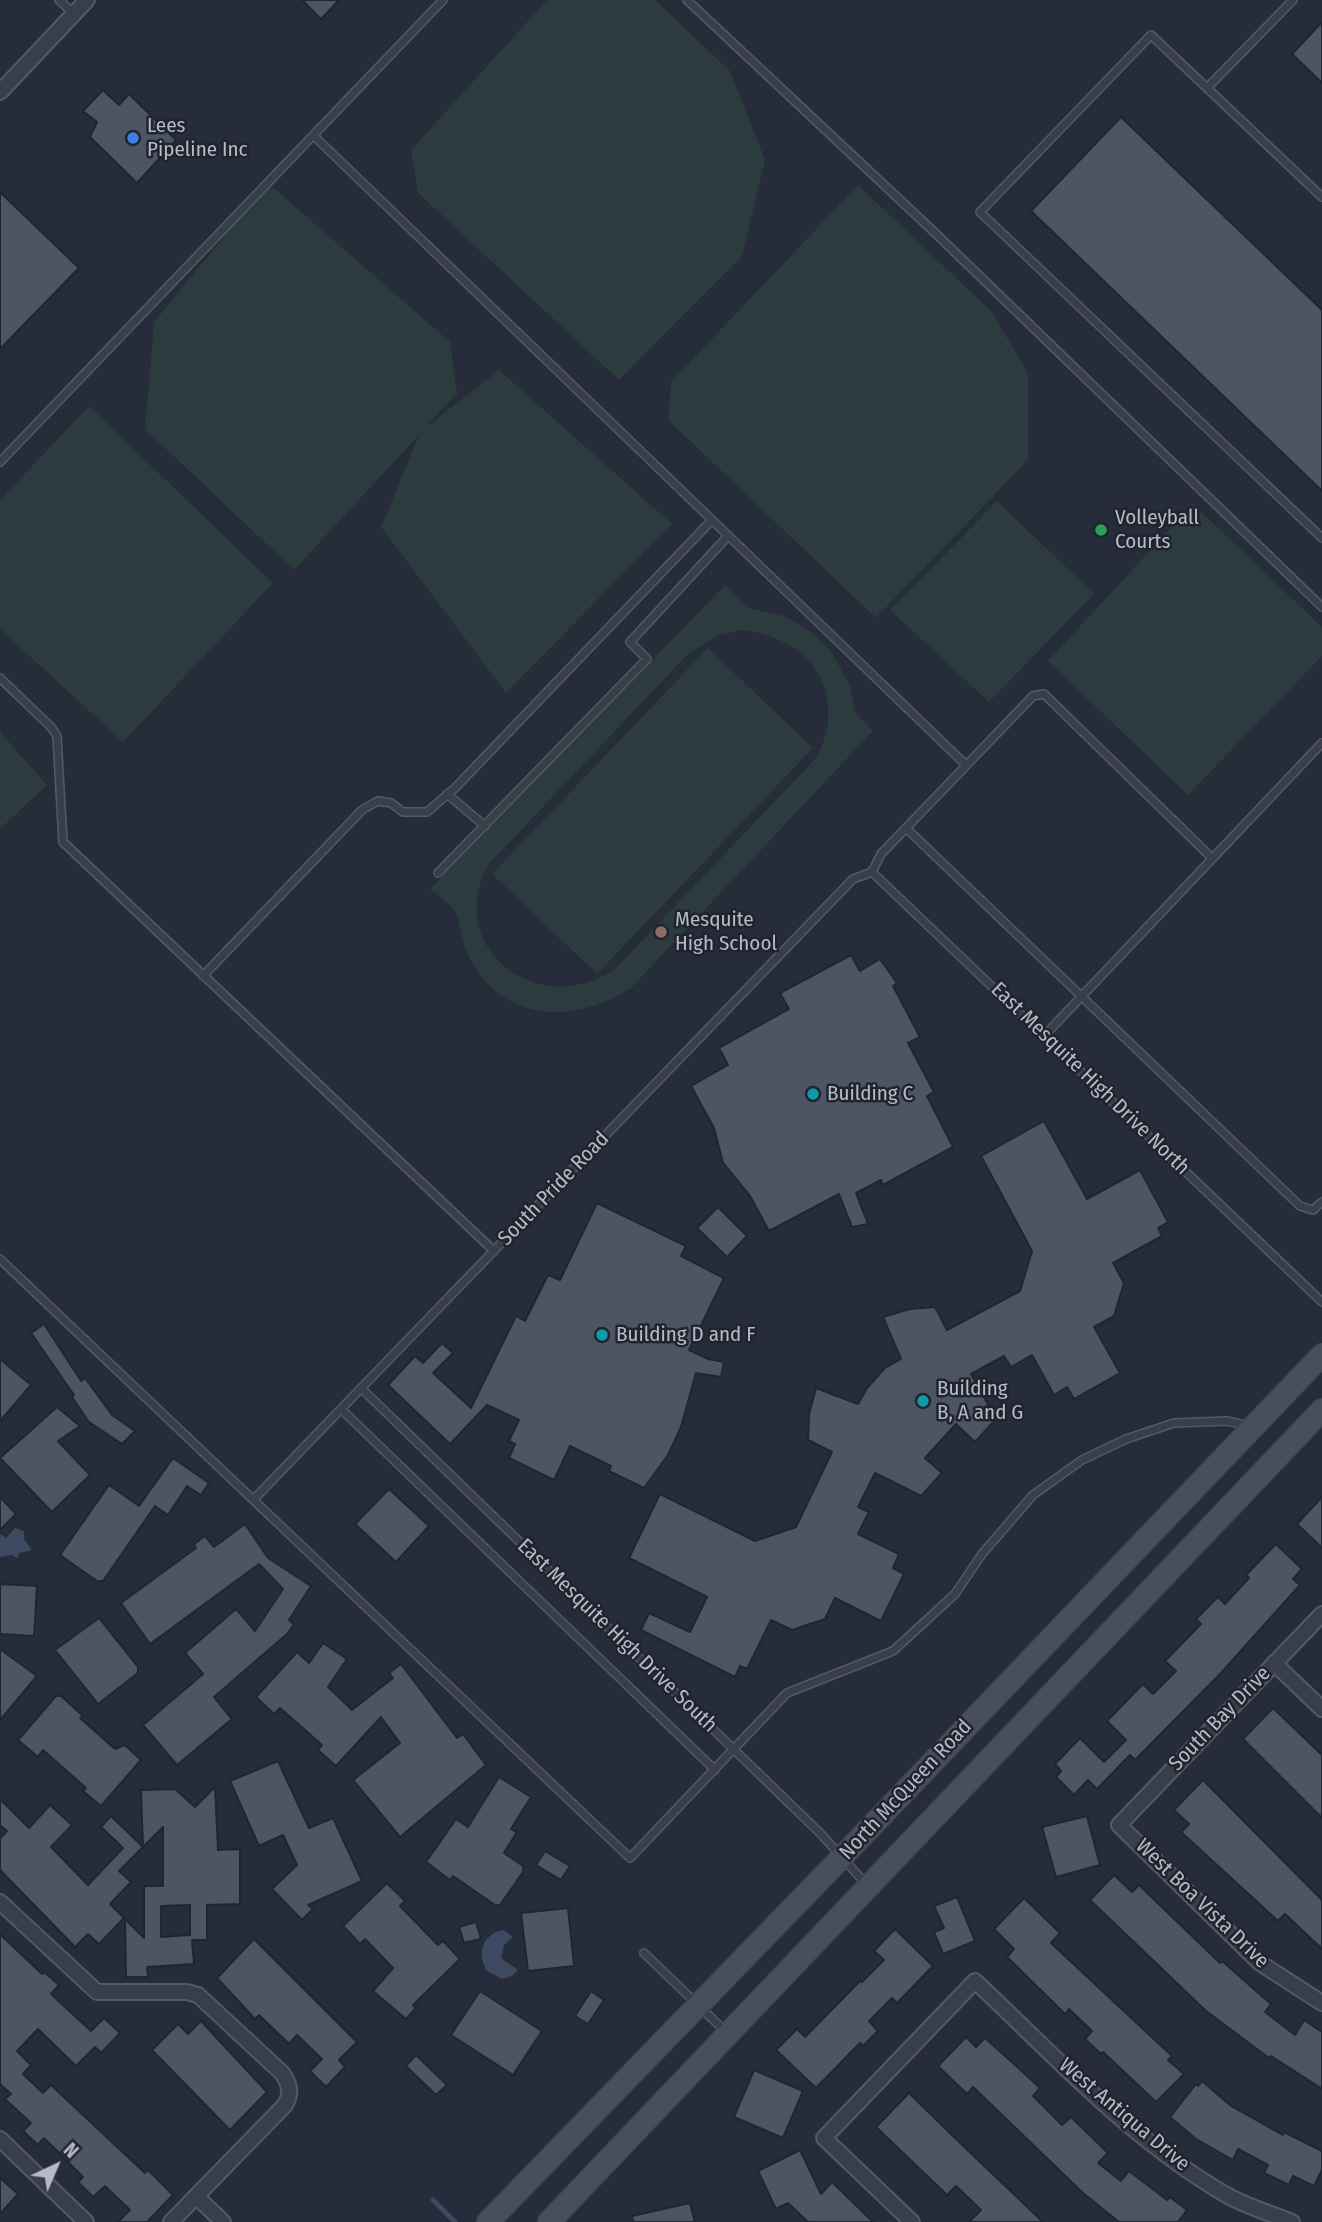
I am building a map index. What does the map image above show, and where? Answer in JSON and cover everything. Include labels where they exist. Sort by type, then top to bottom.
[{"type":"main road","name":"North McQueen Road","points":[[488,2222],[697,2004],[844,1856],[1322,1355]]},
{"type":"main road","name":"North McQueen Road","points":[[549,2222],[1322,1410]]},
{"type":"street","points":[[0,92],[88,0]]},
{"type":"street","name":"South Bay Drive","points":[[1119,1825],[1322,1614]]},
{"type":"street","points":[[1273,1663],[1322,1709]]},
{"type":"street","name":"West Boa Vista Drive","points":[[1119,1825],[1260,1963],[1322,2003]]},
{"type":"street","points":[[0,1902],[97,1993],[187,1992],[208,2002],[282,2073],[289,2084],[290,2096],[285,2105],[170,2222]]},
{"type":"street","name":"West Antiqua Drive","points":[[912,2222],[824,2138],[975,1981],[1111,2109],[1167,2156],[1225,2195],[1292,2222]]},
{"type":"street","points":[[0,2139],[86,2222]]},
{"type":"street","points":[[196,2196],[223,2222]]},
{"type":"lane","points":[[59,0],[74,14]]},
{"type":"lane","points":[[0,461],[443,0]]},
{"type":"lane","points":[[687,0],[932,230],[1322,607]]},
{"type":"lane","points":[[1207,88],[1293,0]]},
{"type":"lane","points":[[1322,197],[1151,35],[980,212],[1322,538]]},
{"type":"lane","points":[[314,136],[966,765]]},
{"type":"lane","points":[[203,976],[362,810],[378,801],[391,803],[403,812],[427,812],[712,520]]},
{"type":"lane","points":[[438,873],[647,659],[630,642],[728,536]]},
{"type":"lane","points":[[0,678],[51,727],[57,737],[63,842],[494,1251]]},
{"type":"lane","points":[[872,872],[881,854],[966,765],[1033,696],[1044,694],[1212,858]]},
{"type":"lane","points":[[1045,1035],[1322,743]]},
{"type":"lane","points":[[447,794],[485,826]]},
{"type":"lane","points":[[906,828],[1300,1206],[1313,1210],[1322,1202]]},
{"type":"lane","name":"South Pride Road","points":[[255,1498],[853,879],[872,872]]},
{"type":"lane","name":"East Mesquite High Drive North","points":[[872,872],[1322,1302]]},
{"type":"lane","points":[[0,1259],[242,1489],[255,1498],[631,1858],[787,1693],[893,1651],[955,1594],[982,1554],[1033,1495],[1082,1460],[1126,1439],[1174,1423],[1228,1421],[1252,1427]]},
{"type":"lane","name":"East Mesquite High Drive South","points":[[362,1389],[844,1856],[869,1886]]},
{"type":"lane","points":[[342,1410],[715,1770]]},
{"type":"lane","points":[[644,1953],[728,2034]]},
{"type":"shaded area","points":[[547,0],[655,0],[730,71],[765,160],[742,256],[619,380],[418,193],[411,150]]},
{"type":"shaded area","points":[[268,183],[450,342],[457,393],[425,428],[499,370],[672,524],[506,693],[381,527],[419,435],[294,570],[145,429],[154,322]]},
{"type":"shaded area","points":[[858,185],[992,312],[1028,373],[1028,460],[876,618],[668,420],[671,382]]},
{"type":"shaded area","points":[[89,406],[273,583],[123,742],[0,629],[0,500]]},
{"type":"shaded area","points":[[997,501],[1094,594],[989,702],[890,610]]},
{"type":"shaded area","points":[[1193,504],[1322,627],[1322,656],[1188,795],[1048,661]]},
{"type":"shaded area","points":[[725,585],[749,608],[784,616],[813,633],[830,649],[850,686],[855,713],[873,731],[631,988],[590,1007],[546,1012],[506,999],[489,985],[474,966],[465,947],[457,915],[449,904],[430,889]],"holes":[[[741,630],[765,635],[804,656],[817,672],[826,691],[829,712],[826,734],[816,758],[614,970],[584,983],[554,986],[527,980],[504,966],[487,946],[478,921],[478,894],[489,864],[686,656],[716,636]]]},
{"type":"shaded area","points":[[708,648],[813,748],[597,974],[492,874]]},
{"type":"shaded area","points":[[0,732],[47,785],[0,829]]},
{"type":"water","points":[[15,1528],[24,1531],[24,1539],[32,1550],[19,1553],[18,1558],[11,1555],[0,1557],[0,1534],[6,1538]]},
{"type":"water","points":[[504,1930],[513,1937],[504,1945],[501,1958],[518,1970],[512,1976],[502,1979],[487,1971],[482,1951],[491,1935]]},
{"type":"building","points":[[302,0],[339,0],[321,19]]},
{"type":"building","points":[[1322,22],[1322,83],[1292,54]]},
{"type":"building","name":"Lees Pipeline Inc","points":[[103,90],[119,105],[129,94],[176,140],[137,183],[90,137],[97,122],[83,111]]},
{"type":"building","points":[[1121,117],[1322,310],[1322,491],[1031,211]]},
{"type":"building","points":[[0,192],[79,268],[0,349]]},
{"type":"building","name":"Building C","points":[[851,955],[860,971],[880,959],[897,983],[893,986],[920,1037],[908,1043],[934,1092],[927,1096],[953,1147],[883,1185],[881,1180],[856,1193],[868,1224],[852,1227],[839,1194],[769,1231],[750,1196],[723,1163],[714,1128],[691,1086],[728,1065],[719,1048],[789,1009],[780,993]]},
{"type":"building","name":"Building B, A and G","points":[[1044,1121],[1087,1199],[1140,1170],[1168,1222],[1158,1228],[1162,1236],[1113,1263],[1124,1283],[1114,1316],[1094,1327],[1120,1373],[1074,1399],[1067,1387],[1054,1395],[1032,1355],[1011,1367],[1004,1356],[971,1374],[996,1419],[975,1442],[956,1424],[925,1458],[942,1473],[921,1496],[875,1473],[858,1507],[869,1512],[858,1534],[899,1554],[893,1568],[904,1574],[881,1621],[835,1598],[825,1619],[792,1630],[771,1620],[747,1669],[740,1666],[735,1677],[641,1630],[649,1613],[690,1632],[707,1597],[629,1558],[660,1494],[755,1541],[796,1527],[832,1452],[808,1440],[809,1414],[816,1388],[858,1404],[867,1388],[885,1368],[901,1359],[883,1317],[910,1309],[935,1307],[947,1330],[1020,1291],[1032,1251],[981,1156]]},
{"type":"building","name":"Building D and F","points":[[597,1203],[686,1246],[681,1256],[724,1278],[689,1350],[708,1359],[724,1362],[721,1377],[696,1373],[681,1427],[668,1455],[644,1488],[609,1471],[611,1466],[570,1446],[554,1480],[509,1458],[515,1444],[509,1441],[519,1420],[487,1405],[450,1444],[388,1385],[415,1356],[423,1363],[442,1343],[453,1353],[433,1373],[471,1408],[516,1316],[525,1321],[548,1275],[560,1280]]},
{"type":"building","points":[[718,1207],[747,1236],[727,1257],[697,1228]]},
{"type":"building","points":[[44,1324],[81,1381],[85,1378],[112,1415],[135,1431],[122,1444],[89,1422],[72,1397],[74,1395],[31,1333]]},
{"type":"building","points":[[0,1359],[31,1385],[0,1421]]},
{"type":"building","points":[[57,1407],[80,1426],[58,1441],[90,1475],[52,1512],[0,1458]]},
{"type":"building","points":[[173,1458],[209,1483],[201,1495],[187,1486],[168,1515],[155,1506],[103,1581],[97,1581],[60,1555],[109,1485],[139,1506]]},
{"type":"building","points":[[389,1489],[429,1526],[396,1562],[355,1524]]},
{"type":"building","points":[[0,1497],[16,1514],[0,1530]]},
{"type":"building","points":[[1322,1497],[1322,1548],[1297,1524]]},
{"type":"building","points":[[245,1524],[268,1558],[311,1586],[289,1620],[294,1624],[287,1634],[214,1697],[232,1719],[177,1765],[143,1725],[203,1674],[185,1653],[236,1609],[255,1631],[283,1589],[259,1564],[150,1644],[121,1603],[196,1548],[194,1544],[205,1536],[214,1547]]},
{"type":"building","points":[[1276,1544],[1302,1569],[1293,1579],[1300,1585],[1221,1673],[1135,1760],[1130,1755],[1097,1789],[1088,1780],[1074,1795],[1056,1777],[1061,1771],[1055,1764],[1080,1738],[1104,1762],[1126,1740],[1107,1721],[1143,1684],[1153,1694],[1176,1671],[1165,1661],[1201,1624],[1196,1619],[1218,1597],[1225,1604],[1249,1578],[1246,1575]]},
{"type":"building","points":[[0,1584],[37,1586],[34,1636],[0,1634]]},
{"type":"building","points":[[99,1618],[138,1667],[138,1673],[98,1704],[55,1650]]},
{"type":"building","points":[[323,1643],[347,1659],[328,1687],[352,1710],[393,1678],[389,1673],[401,1664],[457,1738],[463,1734],[486,1765],[400,1837],[353,1780],[400,1743],[381,1717],[336,1766],[318,1750],[322,1745],[280,1708],[274,1714],[256,1697],[297,1652],[309,1663]]},
{"type":"building","points":[[0,1649],[37,1676],[0,1720]]},
{"type":"building","points":[[56,1696],[61,1696],[83,1716],[80,1718],[115,1749],[125,1745],[141,1760],[101,1806],[83,1791],[86,1788],[43,1750],[38,1757],[18,1740]]},
{"type":"building","points":[[1273,1708],[1322,1755],[1322,1818],[1243,1739]]},
{"type":"building","points":[[278,1761],[309,1828],[333,1818],[362,1881],[308,1905],[313,1909],[302,1920],[272,1889],[297,1865],[283,1835],[259,1846],[230,1781]]},
{"type":"building","points":[[499,1777],[531,1797],[511,1829],[517,1832],[504,1853],[523,1866],[523,1872],[500,1905],[495,1905],[453,1876],[450,1880],[426,1862],[456,1819],[468,1827]]},
{"type":"building","points":[[1203,1780],[1322,1900],[1322,1949],[1285,1914],[1278,1921],[1181,1832],[1189,1824],[1174,1810]]},
{"type":"building","points":[[215,1787],[218,1850],[240,1849],[240,1904],[207,1905],[207,1940],[192,1940],[194,1964],[147,1967],[148,1977],[126,1977],[125,1919],[144,1938],[144,1886],[163,1886],[163,1827],[143,1847],[141,1790],[175,1789],[195,1807]],"holes":[[[190,1905],[190,1935],[161,1937],[161,1906]]]},
{"type":"building","points":[[0,1799],[29,1828],[50,1805],[72,1825],[51,1847],[88,1885],[123,1848],[101,1827],[111,1816],[143,1847],[119,1871],[131,1882],[110,1904],[124,1918],[99,1944],[88,1934],[75,1947],[0,1870],[0,1838],[7,1831],[0,1825]]},
{"type":"building","points":[[1087,1816],[1100,1865],[1056,1877],[1042,1827]]},
{"type":"building","points":[[545,1851],[570,1866],[561,1880],[536,1865]]},
{"type":"building","points":[[1114,1875],[1132,1892],[1139,1885],[1220,1963],[1222,1961],[1271,2004],[1265,2012],[1295,2035],[1304,2020],[1322,2032],[1322,2089],[1271,2056],[1269,2058],[1206,2011],[1090,1900]]},
{"type":"building","points":[[387,1883],[405,1901],[400,1906],[438,1945],[443,1941],[460,1959],[413,2005],[416,2008],[406,2019],[373,1991],[393,1968],[365,1939],[360,1944],[343,1926]]},
{"type":"building","points":[[957,1897],[975,1941],[943,1954],[934,1932],[944,1928],[934,1906]]},
{"type":"building","points":[[1024,1898],[1060,1933],[1051,1943],[1172,2056],[1168,2060],[1184,2074],[1156,2102],[1103,2052],[1101,2054],[1085,2039],[1092,2031],[1069,2009],[1065,2014],[1007,1957],[1014,1949],[994,1929]]},
{"type":"building","points":[[568,1908],[574,1966],[528,1971],[521,1913]]},
{"type":"building","points":[[476,1922],[481,1939],[464,1943],[459,1927]]},
{"type":"building","points":[[895,1929],[933,1966],[897,2003],[892,1998],[869,2021],[878,2031],[863,2046],[860,2043],[816,2088],[776,2050],[797,2029],[805,2037],[884,1960],[874,1951]]},
{"type":"building","points":[[0,1934],[42,1974],[44,1972],[59,1985],[51,1994],[91,2031],[104,2018],[120,2033],[101,2053],[95,2047],[76,2066],[38,2029],[17,2051],[31,2065],[23,2074],[43,2093],[51,2085],[145,2173],[148,2170],[173,2195],[147,2222],[118,2222],[130,2210],[105,2186],[93,2197],[78,2182],[83,2177],[44,2138],[38,2145],[23,2131],[31,2123],[5,2099],[11,2094],[0,2084]]},
{"type":"building","points":[[254,1939],[357,2042],[339,2060],[345,2067],[326,2087],[310,2071],[322,2059],[297,2035],[289,2044],[259,2015],[255,2019],[217,1978]]},
{"type":"building","points":[[480,1991],[542,2031],[513,2075],[451,2035]]},
{"type":"building","points":[[591,1991],[604,2000],[588,2024],[575,2016]]},
{"type":"building","points":[[201,2021],[267,2092],[230,2130],[152,2050],[178,2024],[188,2034]]},
{"type":"building","points":[[966,2037],[976,2047],[985,2038],[1024,2073],[1040,2088],[1033,2096],[1062,2125],[1071,2117],[1108,2153],[1098,2163],[1121,2181],[1129,2171],[1167,2200],[1170,2197],[1187,2210],[1178,2222],[1119,2222],[1083,2193],[973,2087],[967,2094],[938,2066]]},
{"type":"building","points":[[416,2055],[447,2085],[436,2095],[406,2066]]},
{"type":"building","points":[[754,2070],[803,2091],[783,2138],[734,2117]]},
{"type":"building","points":[[1202,2081],[1231,2106],[1283,2135],[1284,2132],[1322,2151],[1322,2170],[1314,2186],[1293,2176],[1289,2185],[1264,2173],[1268,2165],[1238,2149],[1233,2160],[1196,2139],[1170,2117],[1196,2084],[1198,2086]]},
{"type":"building","points":[[909,2093],[1043,2222],[969,2222],[981,2210],[956,2186],[947,2195],[876,2127]]},
{"type":"building","points":[[800,2150],[821,2194],[832,2182],[873,2222],[808,2222],[788,2203],[776,2209],[758,2171]]},
{"type":"building","points":[[0,2178],[18,2194],[0,2214]]},
{"type":"building","points":[[690,2203],[695,2222],[633,2222],[632,2216]]},
{"type":"waterway","points":[[433,2200],[455,2222]]},
{"type":"place","name":"Lees Pipeline Inc","points":[[133,138]]},
{"type":"place","name":"Volleyball Courts","points":[[1101,530]]},
{"type":"place","name":"Mesquite High School","points":[[661,932]]},
{"type":"place","name":"Building C","points":[[813,1094]]},
{"type":"place","name":"Building D and F","points":[[602,1335]]},
{"type":"place","name":"Building B, A and G","points":[[923,1401]]}]
